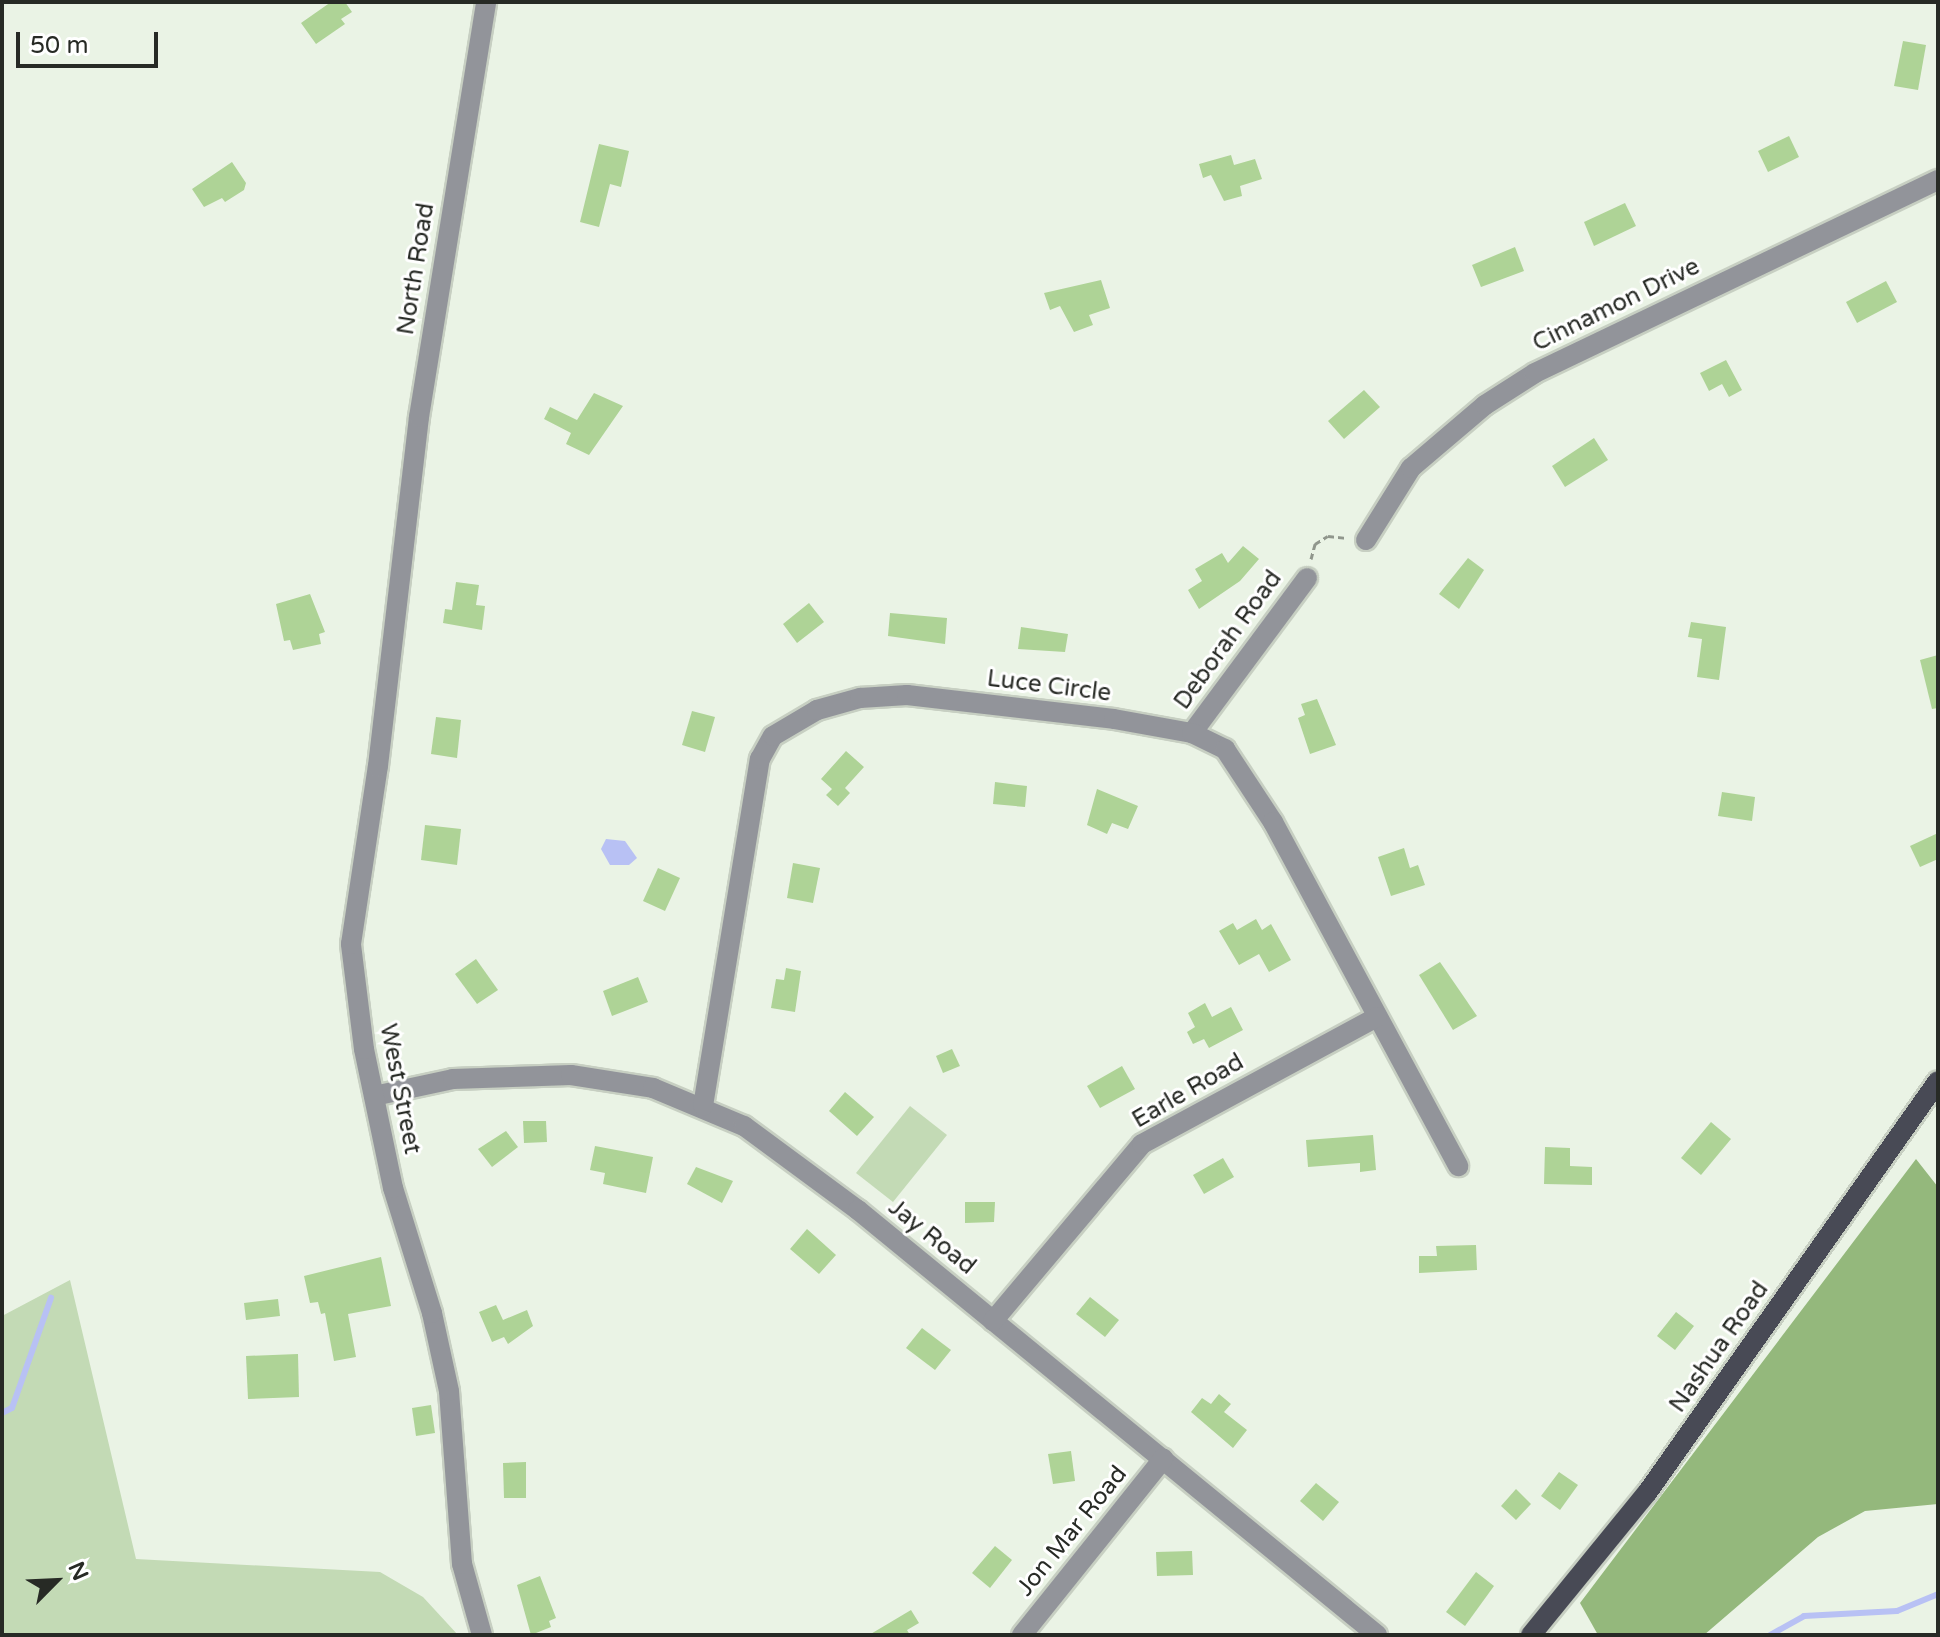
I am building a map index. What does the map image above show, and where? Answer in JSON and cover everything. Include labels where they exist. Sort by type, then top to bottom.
[{"type":"main road","name":"Nashua Road","points":[[1531,1635],[1647,1493],[1938,1081]]},
{"type":"street","name":"North Road","points":[[404,545],[486,2]]},
{"type":"street","name":"Cinnamon Drive","points":[[1366,540],[1411,468],[1485,405],[1535,373],[1938,180]]},
{"type":"street","name":"West Street","points":[[404,545],[351,944],[374,1096],[393,1188],[441,1350],[462,1564],[482,1635]]},
{"type":"street","name":"Deborah Road","points":[[1192,733],[1307,578]]},
{"type":"street","name":"Luce Circle","points":[[703,1106],[747,819],[760,759],[773,736],[817,710],[860,698],[907,695],[1192,733],[1225,749],[1273,822],[1458,1166]]},
{"type":"street","name":"Earle Road","points":[[993,1321],[1142,1144],[1377,1017]]},
{"type":"street","name":"Jay Road","points":[[374,1096],[453,1079],[536,1074],[608,1079],[703,1106],[744,1126],[809,1172],[1377,1635]]},
{"type":"street","name":"Jon Mar Road","points":[[1022,1635],[1163,1459]]},
{"type":"path","points":[[1307,578],[1315,544],[1328,536],[1366,540]]},
{"type":"green space","points":[[910,1106],[947,1135],[893,1202],[856,1173]]},
{"type":"green space","points":[[1916,1159],[1938,1187],[1938,1504],[1865,1511],[1818,1537],[1704,1635],[1598,1635],[1580,1603]]},
{"type":"green space","points":[[70,1280],[136,1559],[380,1572],[423,1597],[458,1635],[2,1635],[2,1316]]},
{"type":"water","points":[[606,839],[625,841],[637,858],[629,865],[610,865],[601,849]]},
{"type":"building","points":[[331,2],[345,2],[352,12],[341,19],[345,24],[316,44],[301,23]]},
{"type":"building","points":[[1903,41],[1926,45],[1918,90],[1894,86]]},
{"type":"building","points":[[1789,136],[1799,157],[1768,172],[1758,151]]},
{"type":"building","points":[[599,144],[629,151],[621,187],[610,184],[599,227],[580,222]]},
{"type":"building","points":[[1231,155],[1234,165],[1255,159],[1262,179],[1240,186],[1242,196],[1224,201],[1211,175],[1203,178],[1199,164]]},
{"type":"building","points":[[232,162],[246,183],[244,190],[225,202],[222,198],[204,207],[192,189]]},
{"type":"building","points":[[1625,203],[1636,226],[1594,246],[1584,222]]},
{"type":"building","points":[[1515,247],[1524,271],[1481,287],[1472,265]]},
{"type":"building","points":[[1101,280],[1110,308],[1089,315],[1093,325],[1074,332],[1060,306],[1050,310],[1044,293]]},
{"type":"building","points":[[1886,281],[1897,302],[1857,323],[1846,302]]},
{"type":"building","points":[[1726,360],[1742,390],[1729,397],[1722,384],[1709,391],[1700,373]]},
{"type":"building","points":[[1364,390],[1380,407],[1344,439],[1328,421]]},
{"type":"building","points":[[594,393],[623,406],[589,455],[566,444],[571,433],[544,419],[550,407],[577,420]]},
{"type":"building","points":[[1594,438],[1608,460],[1565,487],[1552,466]]},
{"type":"building","points":[[1243,546],[1259,559],[1240,581],[1199,609],[1188,590],[1202,581],[1195,569],[1222,553],[1228,563]]},
{"type":"building","points":[[1468,558],[1484,570],[1459,609],[1439,594]]},
{"type":"building","points":[[456,582],[479,585],[476,605],[485,606],[482,630],[443,623],[445,609],[452,610]]},
{"type":"building","points":[[310,594],[325,632],[319,634],[321,644],[293,650],[290,640],[284,641],[276,604]]},
{"type":"building","points":[[809,603],[824,622],[797,643],[783,624]]},
{"type":"building","points":[[890,613],[947,618],[945,644],[888,636]]},
{"type":"building","points":[[1691,622],[1726,627],[1719,680],[1697,677],[1702,639],[1688,637]]},
{"type":"building","points":[[1021,627],[1068,634],[1065,652],[1018,649]]},
{"type":"building","points":[[1938,655],[1938,708],[1932,709],[1920,660]]},
{"type":"building","points":[[1317,699],[1336,745],[1310,754],[1298,718],[1305,715],[1301,704]]},
{"type":"building","points":[[692,711],[715,717],[705,752],[682,745]]},
{"type":"building","points":[[436,717],[461,720],[457,758],[431,754]]},
{"type":"building","points":[[846,751],[864,767],[845,788],[850,793],[838,806],[826,795],[832,789],[821,779]]},
{"type":"building","points":[[995,782],[1027,786],[1025,807],[993,804]]},
{"type":"building","points":[[1097,789],[1138,806],[1128,829],[1112,823],[1107,834],[1087,825]]},
{"type":"building","points":[[1722,792],[1755,797],[1752,821],[1718,816]]},
{"type":"building","points":[[425,825],[461,829],[457,865],[421,860]]},
{"type":"building","points":[[1938,833],[1938,859],[1920,867],[1910,846]]},
{"type":"building","points":[[1404,848],[1410,868],[1418,865],[1425,885],[1391,896],[1378,857]]},
{"type":"building","points":[[793,863],[820,868],[813,903],[787,898]]},
{"type":"building","points":[[658,868],[680,878],[665,911],[643,901]]},
{"type":"building","points":[[1256,919],[1262,930],[1271,924],[1291,960],[1269,972],[1259,954],[1239,965],[1219,931],[1233,923],[1237,930]]},
{"type":"building","points":[[476,959],[498,990],[477,1004],[455,974]]},
{"type":"building","points":[[1440,962],[1477,1016],[1453,1030],[1419,975]]},
{"type":"building","points":[[786,968],[801,971],[795,1012],[771,1008],[776,979],[784,980]]},
{"type":"building","points":[[638,977],[648,1002],[612,1016],[603,991]]},
{"type":"building","points":[[1205,1003],[1212,1017],[1231,1007],[1243,1030],[1209,1048],[1204,1039],[1193,1044],[1187,1032],[1195,1027],[1188,1013]]},
{"type":"building","points":[[952,1049],[960,1066],[943,1073],[936,1056]]},
{"type":"building","points":[[1122,1066],[1135,1089],[1100,1108],[1087,1086]]},
{"type":"building","points":[[845,1092],[874,1117],[857,1136],[829,1111]]},
{"type":"building","points":[[523,1121],[546,1121],[547,1142],[524,1143]]},
{"type":"building","points":[[1711,1122],[1731,1139],[1701,1175],[1681,1158]]},
{"type":"building","points":[[506,1131],[518,1147],[492,1167],[478,1149]]},
{"type":"building","points":[[1373,1135],[1376,1170],[1360,1172],[1360,1163],[1308,1167],[1306,1140]]},
{"type":"building","points":[[595,1146],[653,1157],[646,1193],[603,1184],[605,1173],[590,1170]]},
{"type":"building","points":[[1545,1147],[1570,1148],[1570,1166],[1592,1167],[1592,1185],[1544,1184]]},
{"type":"building","points":[[1223,1158],[1234,1177],[1204,1194],[1193,1175]]},
{"type":"building","points":[[696,1167],[733,1181],[722,1203],[687,1184]]},
{"type":"building","points":[[965,1202],[995,1202],[994,1222],[965,1223]]},
{"type":"building","points":[[807,1229],[836,1255],[819,1274],[790,1249]]},
{"type":"building","points":[[1476,1245],[1477,1270],[1419,1273],[1419,1256],[1437,1256],[1436,1246]]},
{"type":"building","points":[[381,1257],[391,1306],[348,1314],[356,1357],[334,1361],[325,1313],[321,1314],[318,1302],[310,1303],[304,1276]]},
{"type":"building","points":[[1090,1297],[1119,1320],[1105,1337],[1076,1314]]},
{"type":"building","points":[[278,1299],[280,1316],[246,1320],[244,1303]]},
{"type":"building","points":[[496,1305],[503,1320],[527,1310],[533,1326],[508,1344],[504,1337],[492,1342],[479,1312]]},
{"type":"building","points":[[1676,1312],[1694,1326],[1675,1350],[1657,1336]]},
{"type":"building","points":[[922,1328],[951,1350],[935,1370],[906,1348]]},
{"type":"building","points":[[298,1354],[299,1397],[248,1399],[246,1356]]},
{"type":"building","points":[[1219,1394],[1231,1404],[1224,1412],[1247,1430],[1233,1448],[1191,1412],[1202,1398],[1211,1404]]},
{"type":"building","points":[[431,1405],[435,1433],[416,1436],[412,1408]]},
{"type":"building","points":[[1071,1451],[1075,1481],[1053,1484],[1048,1454]]},
{"type":"building","points":[[526,1462],[526,1498],[504,1498],[503,1463]]},
{"type":"building","points":[[1559,1472],[1578,1485],[1560,1510],[1541,1496]]},
{"type":"building","points":[[1316,1483],[1339,1502],[1323,1521],[1300,1501]]},
{"type":"building","points":[[1516,1489],[1531,1504],[1516,1520],[1501,1506]]},
{"type":"building","points":[[995,1546],[1012,1560],[990,1588],[972,1573]]},
{"type":"building","points":[[1192,1551],[1193,1575],[1157,1576],[1156,1552]]},
{"type":"building","points":[[1476,1572],[1494,1586],[1465,1626],[1446,1612]]},
{"type":"building","points":[[540,1576],[556,1618],[549,1621],[551,1627],[531,1635],[517,1585]]},
{"type":"building","points":[[911,1610],[919,1623],[907,1630],[910,1635],[869,1635]]},
{"type":"waterway","points":[[2,1413],[12,1408],[51,1298]]},
{"type":"waterway","points":[[1770,1635],[1804,1616],[1897,1611],[1938,1594]]}]
